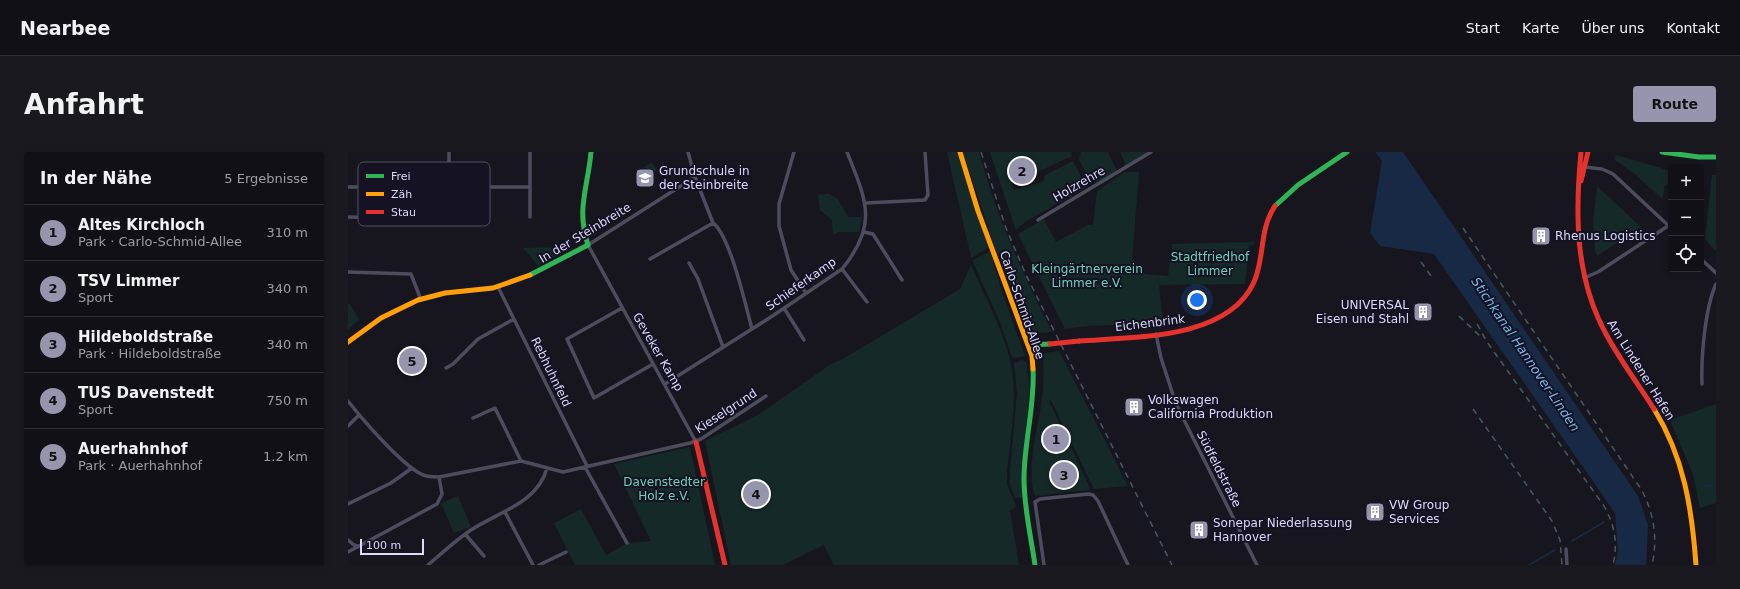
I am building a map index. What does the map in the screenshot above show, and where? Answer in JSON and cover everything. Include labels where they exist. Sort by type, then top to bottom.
[{"type":"street","points":[[530,152],[530,216]]},
{"type":"street","name":"Geveker Kamp","points":[[590,152],[580,209],[582,226],[588,245],[696,442],[724,565]]},
{"type":"street","points":[[688,152],[695,177],[713,223],[717,226],[728,246],[752,329]]},
{"type":"street","points":[[794,152],[779,204],[779,226],[791,270],[806,293]]},
{"type":"street","name":"Schieferkamp","points":[[665,384],[752,329],[842,268],[858,247],[864,232],[866,203],[847,152]]},
{"type":"street","points":[[866,203],[925,200],[928,195],[925,152]]},
{"type":"street","name":"Carlo-Schmid-Allee","points":[[960,152],[978,210],[1032,359],[1034,385],[1024,479],[1026,508],[1035,565]]},
{"type":"street","name":"Holzrehre","points":[[1038,220],[1151,152]]},
{"type":"street","name":"Eichenbrink","points":[[1028,345],[1156,334],[1208,324],[1226,316],[1240,304],[1254,282],[1264,229],[1275,206],[1296,187],[1347,152]]},
{"type":"street","name":"Am Lindener Hafen","points":[[1581,152],[1577,227],[1579,254],[1584,278],[1591,302],[1606,336],[1662,422],[1679,459],[1692,510],[1696,565]]},
{"type":"street","name":"Am Lindener Hafen","points":[[1579,184],[1588,152]]},
{"type":"street","points":[[1662,152],[1699,157],[1716,157]]},
{"type":"street","points":[[1585,167],[1602,169],[1613,174],[1668,225]]},
{"type":"street","name":"In der Steinbreite","points":[[348,342],[365,327],[386,314],[421,300],[444,293],[498,287],[525,279],[549,268],[695,177]]},
{"type":"street","points":[[490,186],[530,186]]},
{"type":"street","points":[[348,187],[358,187]]},
{"type":"street","points":[[348,217],[358,217]]},
{"type":"street","points":[[650,259],[713,223]]},
{"type":"street","points":[[1584,278],[1598,272],[1668,228]]},
{"type":"street","points":[[864,232],[873,234],[902,280]]},
{"type":"street","points":[[1704,262],[1716,273]]},
{"type":"street","points":[[690,263],[698,279],[723,347]]},
{"type":"street","points":[[842,268],[867,302]]},
{"type":"street","points":[[348,272],[411,274],[421,300]]},
{"type":"street","points":[[1702,384],[1702,367],[1710,303],[1716,284]]},
{"type":"street","name":"Rebhuhnfeld","points":[[498,287],[586,467],[627,543]]},
{"type":"street","points":[[622,308],[567,339],[594,398],[654,364]]},
{"type":"street","points":[[784,308],[804,340]]},
{"type":"street","points":[[446,368],[453,364],[478,339],[514,319]]},
{"type":"street","name":"Südfeldstraße","points":[[1156,334],[1161,358],[1176,404],[1257,565]]},
{"type":"street","name":"Kieselgrund","points":[[696,442],[766,396]]},
{"type":"street","points":[[348,401],[359,415],[412,468],[426,476],[439,477],[521,461],[563,472],[696,442]]},
{"type":"street","points":[[473,418],[495,408],[521,461]]},
{"type":"street","points":[[348,426],[359,415]]},
{"type":"street","points":[[348,504],[391,483],[412,468]]},
{"type":"street","points":[[428,565],[465,534],[506,512],[537,489],[542,483],[547,468]]},
{"type":"street","points":[[348,552],[437,504],[442,494],[439,477]]},
{"type":"street","points":[[1044,565],[1035,502],[1040,499],[1088,494],[1093,495],[1098,501],[1128,565]]},
{"type":"street","points":[[506,512],[534,565]]},
{"type":"street","points":[[465,534],[484,556]]},
{"type":"street","points":[[348,540],[354,545],[358,546]]},
{"type":"street","points":[[1566,549],[1567,565]]},
{"type":"street","points":[[540,565],[566,552]]},
{"type":"green space","points":[[947,152],[958,152],[989,247],[973,257],[971,257]]},
{"type":"green space","points":[[963,152],[979,152],[1002,222],[1052,332],[1029,333],[994,245]]},
{"type":"green space","points":[[990,152],[1071,152],[1072,156],[1011,184],[1014,190],[1044,181],[1045,175],[1073,161],[1086,187],[1025,222],[1016,230]]},
{"type":"green space","points":[[1081,152],[1108,152],[1117,171],[1097,183],[1092,182],[1079,160]]},
{"type":"green space","points":[[1120,152],[1147,152],[1123,167],[1125,163]]},
{"type":"green space","points":[[1616,155],[1668,170],[1668,185],[1665,185],[1663,196],[1661,198],[1636,175],[1614,159]]},
{"type":"green space","points":[[652,162],[657,170],[643,179],[638,171]]},
{"type":"green space","name":"Kleingärtnerverein Limmer e.V.","points":[[1125,172],[1139,172],[1131,273],[1168,276],[1172,244],[1254,242],[1254,245],[1249,245],[1245,284],[1159,285],[1163,323],[1088,326],[1065,329],[1018,234],[1044,219],[1056,242],[1088,225],[1093,225],[1097,191]]},
{"type":"green space","points":[[1712,175],[1716,175],[1716,251],[1705,239]]},
{"type":"green space","points":[[1597,186],[1641,227],[1597,256],[1595,251],[1593,221]]},
{"type":"green space","points":[[829,194],[838,199],[848,217],[862,217],[859,232],[839,232],[833,235],[832,220],[820,210],[818,195]]},
{"type":"green space","points":[[565,247],[567,250],[538,266],[523,248]]},
{"type":"green space","points":[[990,251],[1000,286],[1025,356],[1015,358],[1012,357],[1000,322],[973,262],[973,260]]},
{"type":"green space","points":[[971,265],[1001,331],[1012,371],[1014,396],[1007,484],[1016,506],[1010,511],[1019,565],[834,565],[824,545],[783,565],[731,565],[705,441],[758,415],[831,364],[841,360],[960,289]]},
{"type":"green space","points":[[348,304],[350,304],[359,319],[348,330]]},
{"type":"green space","points":[[415,347],[425,368],[408,376],[401,354]]},
{"type":"green space","points":[[1059,351],[1128,486],[1094,489],[1051,400],[1049,401],[1090,488],[1089,490],[1035,496],[1031,474],[1043,393],[1043,355],[1045,353]]},
{"type":"green space","points":[[1022,360],[1026,362],[1029,399],[1022,479],[1023,497],[1015,498],[1010,484],[1017,393],[1014,363]]},
{"type":"green space","points":[[1716,404],[1716,503],[1700,508],[1693,474],[1670,420]]},
{"type":"green space","name":"Davenstedter Holz e.V.","points":[[690,447],[715,565],[575,565],[554,523],[581,509],[606,555],[628,543],[651,541],[614,464]]},
{"type":"green space","points":[[458,496],[471,527],[454,533],[441,503]]},
{"type":"water","name":"Stichkanal Hannover-Linden","points":[[1375,152],[1403,152],[1638,496],[1648,525],[1646,565],[1615,565],[1618,551],[1615,513],[1434,254],[1380,246],[1370,233],[1382,161]]},
{"type":"waterway","points":[[1701,485],[1716,486]]},
{"type":"waterway","points":[[1572,541],[1604,522]]},
{"type":"waterway","points":[[1529,565],[1555,550]]},
{"type":"railway","points":[[981,152],[1006,228],[1026,275],[1172,565]]},
{"type":"railway","points":[[1463,228],[1641,489],[1649,507],[1654,526],[1655,545],[1652,565]]},
{"type":"railway","points":[[1421,262],[1431,276]]},
{"type":"railway","points":[[1459,316],[1481,337]]},
{"type":"railway","points":[[1477,324],[1487,342],[1608,513],[1613,528],[1615,542],[1613,565]]},
{"type":"railway","points":[[1473,409],[1552,521],[1560,540],[1562,565]]},
{"type":"traffic: fast","points":[[530,275],[588,245],[583,220],[583,209],[591,152]]},
{"type":"traffic: fast","points":[[1275,206],[1298,185],[1347,152]]},
{"type":"traffic: fast","points":[[1662,152],[1699,157],[1716,157]]},
{"type":"traffic: fast","points":[[1028,345],[1050,344]]},
{"type":"traffic: fast","points":[[1033,369],[1032,397],[1024,465],[1024,490],[1026,512],[1035,565]]},
{"type":"traffic: slow","points":[[960,152],[978,211],[1032,356],[1033,369]]},
{"type":"traffic: slow","points":[[348,342],[381,318],[418,300],[445,293],[493,288],[530,275]]},
{"type":"traffic: slow","points":[[1654,409],[1673,446],[1685,484],[1692,524],[1696,565]]},
{"type":"traffic: jam","points":[[1581,152],[1578,222],[1583,268],[1588,290],[1596,312],[1611,344],[1654,409]]},
{"type":"traffic: jam","points":[[1581,181],[1588,152]]},
{"type":"traffic: jam","points":[[1079,341],[1151,336],[1177,332],[1201,325],[1223,315],[1241,301],[1254,282],[1260,263],[1264,234],[1270,215],[1275,206]]},
{"type":"traffic: jam","points":[[1050,344],[1079,341]]},
{"type":"traffic: jam","points":[[696,442],[725,565]]},
{"type":"place","name":"TSV Limmer","points":[[1022,171]]},
{"type":"place","name":"Grundschule in der Steinbreite","points":[[645,178]]},
{"type":"place","name":"Rhenus Logistics","points":[[1541,236]]},
{"type":"place","name":"UNIVERSAL Eisen und Stahl","points":[[1423,312]]},
{"type":"place","name":"Auerhahnhof","points":[[412,361]]},
{"type":"place","name":"Volkswagen California Produktion","points":[[1134,407]]},
{"type":"place","name":"Altes Kirchloch","points":[[1056,439]]},
{"type":"place","name":"Hildeboldstraße","points":[[1064,475]]},
{"type":"place","name":"TUS Davenstedt","points":[[756,494]]},
{"type":"place","name":"VW Group Services","points":[[1375,512]]},
{"type":"place","name":"Sonepar Niederlassung Hannover","points":[[1199,530]]},
{"type":"park label","name":"Stadtfriedhof Limmer","points":[[1210,264]]}]
